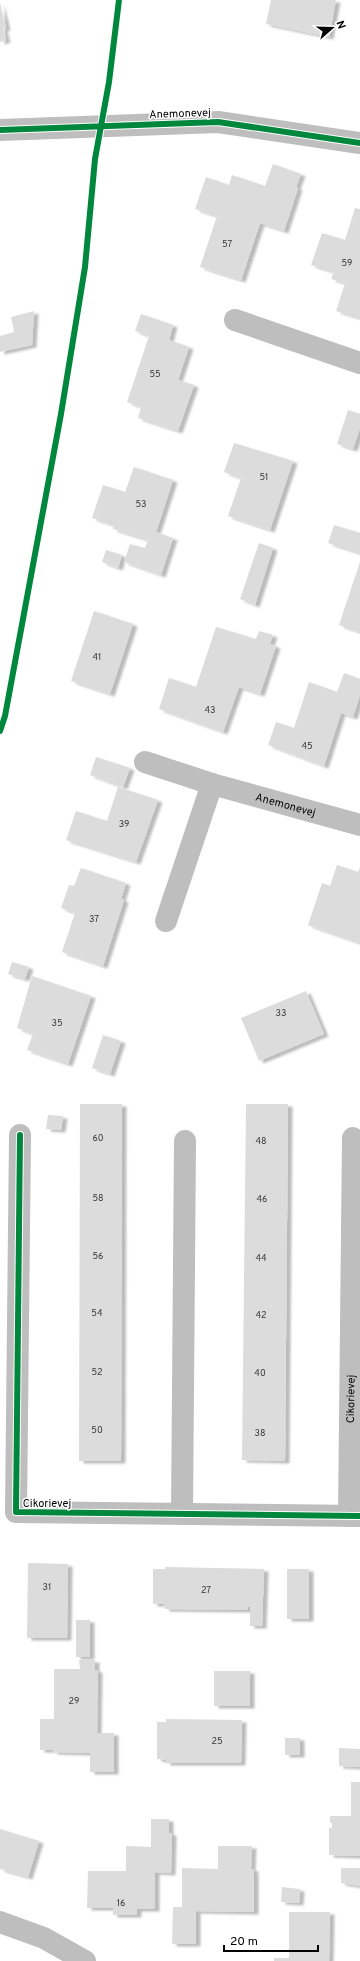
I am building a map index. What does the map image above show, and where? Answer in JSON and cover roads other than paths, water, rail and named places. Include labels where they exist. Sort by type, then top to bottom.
[{"type":"street","name":"Anemonevej","points":[[0,130],[218,122],[360,143]]},
{"type":"street","points":[[236,320],[360,363]]},
{"type":"street","name":"Anemonevej","points":[[145,762],[212,784],[360,825]]},
{"type":"street","points":[[166,921],[212,784]]},
{"type":"street","name":"Cikorievej","points":[[20,1134],[16,1512],[182,1514],[354,1516],[353,1138]]},
{"type":"street","points":[[182,1514],[185,1141]]},
{"type":"street","points":[[0,1922],[44,1938],[85,1961]]}]
